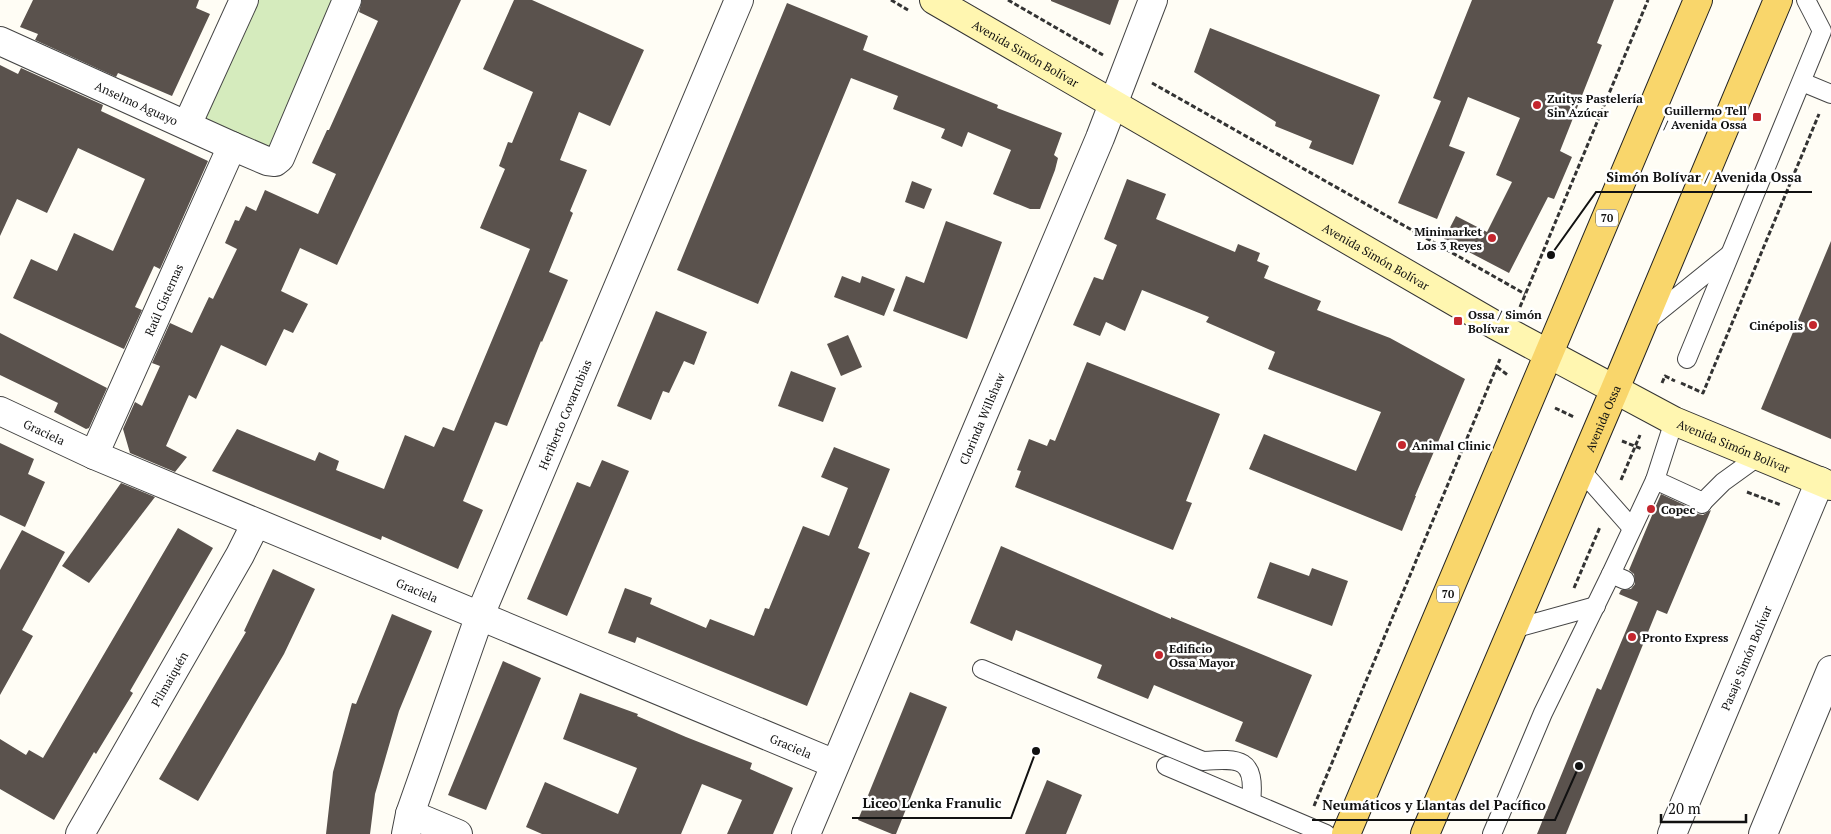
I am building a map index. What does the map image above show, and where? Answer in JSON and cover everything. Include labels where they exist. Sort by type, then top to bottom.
[{"type":"main road","name":"70","points":[[1346,834],[1698,0]]},
{"type":"main road","name":"Avenida Ossa","points":[[1425,834],[1642,326],[1778,0]]},
{"type":"street","points":[[187,125],[244,0]]},
{"type":"street","name":"Anselmo Aguayo","points":[[0,41],[232,146],[267,161],[275,162],[280,158],[347,0]]},
{"type":"street","name":"Heriberto Covarrubias","points":[[408,824],[480,615],[738,0]]},
{"type":"street","name":"Avenida Simón Bolívar","points":[[934,0],[1510,333],[1674,421],[1825,484]]},
{"type":"street","name":"Clorinda Willshaw","points":[[806,834],[1114,104],[1154,0]]},
{"type":"street","name":"Raúl Cisternas","points":[[94,455],[232,146]]},
{"type":"street","name":"Graciela","points":[[0,411],[94,455],[836,764]]},
{"type":"street","name":"Pasaje Simón Bolívar","points":[[1672,834],[1825,484]]},
{"type":"street","name":"Pilmaiquén","points":[[80,834],[240,555],[256,522]]},
{"type":"street","points":[[1762,834],[1831,670]]},
{"type":"street","points":[[408,824],[458,834]]},
{"type":"lane","points":[[1687,359],[1822,31],[1806,0]]},
{"type":"lane","points":[[1802,82],[1831,94]]},
{"type":"lane","points":[[1642,326],[1731,254]]},
{"type":"lane","points":[[1492,834],[1543,713],[1596,606],[1618,577],[1632,528],[1655,480],[1674,421]]},
{"type":"lane","points":[[1655,480],[1702,503],[1723,482],[1759,456]]},
{"type":"lane","points":[[1580,469],[1632,528]]},
{"type":"lane","points":[[1513,629],[1596,606]]},
{"type":"lane","points":[[982,669],[1203,761],[1238,761],[1247,767],[1252,774],[1251,802]]},
{"type":"lane","points":[[1166,766],[1326,834]]},
{"type":"path","points":[[1008,0],[1525,294]]},
{"type":"path","points":[[1306,825],[1648,0]]},
{"type":"path","points":[[1497,368],[1557,409],[1635,447]]},
{"type":"green space","points":[[255,0],[341,0],[270,153],[199,123]]},
{"type":"building","points":[[33,0],[199,0],[196,8],[210,14],[172,96],[118,73],[116,77],[35,40],[38,34],[20,27]]},
{"type":"building","points":[[362,0],[461,0],[337,265],[300,248],[281,291],[308,304],[293,333],[284,329],[266,366],[221,345],[196,399],[189,395],[166,446],[187,457],[175,472],[130,453],[123,429],[135,402],[142,406],[160,366],[152,363],[170,323],[192,333],[209,297],[213,299],[237,249],[225,243],[235,220],[239,221],[246,206],[256,211],[265,190],[318,214],[336,174],[312,163],[327,130],[329,130],[378,21],[359,12]]},
{"type":"building","points":[[514,0],[532,0],[644,50],[610,126],[579,112],[560,160],[587,170],[570,211],[573,213],[549,272],[568,280],[507,426],[495,422],[463,501],[483,510],[458,569],[382,536],[381,540],[212,471],[237,429],[315,461],[319,452],[339,461],[336,470],[384,489],[405,435],[434,447],[443,427],[454,431],[530,249],[480,228],[505,169],[499,166],[508,142],[512,143],[533,92],[483,69]]},
{"type":"building","points":[[1051,0],[1119,0],[1110,25]]},
{"type":"building","points":[[1472,0],[1614,0],[1597,43],[1602,45],[1560,151],[1572,157],[1554,199],[1548,197],[1509,273],[1444,239],[1456,216],[1487,232],[1512,182],[1496,175],[1520,118],[1468,97],[1449,146],[1465,152],[1437,219],[1398,203],[1441,101],[1433,98]]},
{"type":"building","points":[[787,3],[868,36],[863,50],[998,105],[997,108],[1062,133],[1054,155],[1058,158],[1055,170],[1040,209],[1030,209],[993,194],[1011,150],[968,132],[962,147],[941,138],[945,129],[893,109],[898,96],[851,78],[758,304],[677,270]]},
{"type":"building","points":[[1210,28],[1380,95],[1353,165],[1309,148],[1312,141],[1275,126],[1276,122],[1194,72]]},
{"type":"building","points":[[0,65],[18,74],[21,68],[103,105],[101,111],[208,161],[160,269],[154,266],[135,307],[142,310],[124,349],[13,298],[31,259],[57,271],[74,233],[113,251],[145,179],[78,148],[47,213],[17,199],[0,236]]},
{"type":"building","points":[[1127,179],[1166,194],[1156,219],[1235,252],[1238,244],[1260,253],[1257,261],[1269,266],[1264,278],[1321,301],[1317,310],[1390,338],[1465,379],[1402,531],[1249,469],[1264,434],[1356,471],[1381,412],[1268,369],[1275,352],[1206,322],[1209,317],[1142,290],[1125,331],[1106,322],[1100,336],[1073,325],[1094,277],[1103,280],[1117,245],[1104,239]]},
{"type":"building","points":[[912,181],[932,189],[924,209],[905,202]]},
{"type":"building","points":[[946,221],[1002,242],[967,339],[893,311],[906,276],[924,283]]},
{"type":"building","name":"Cinépolis","points":[[1831,241],[1831,439],[1761,409]]},
{"type":"building","points":[[842,276],[860,283],[862,276],[895,289],[884,316],[834,297]]},
{"type":"building","points":[[656,311],[707,332],[694,365],[684,361],[669,393],[663,391],[651,420],[617,406]]},
{"type":"building","points":[[0,333],[107,388],[89,428],[86,429],[54,412],[58,403],[0,375]]},
{"type":"building","points":[[848,335],[862,367],[841,376],[827,344]]},
{"type":"building","points":[[1087,362],[1220,414],[1186,501],[1192,503],[1173,550],[1015,487],[1021,471],[1017,470],[1029,439],[1047,446],[1050,439],[1055,441]]},
{"type":"building","points":[[791,371],[836,388],[823,422],[778,406]]},
{"type":"building","points":[[0,443],[34,459],[28,474],[45,482],[25,527],[0,515]]},
{"type":"building","points":[[834,447],[890,469],[858,548],[870,553],[807,706],[637,637],[635,643],[608,633],[625,588],[652,598],[650,604],[706,628],[710,619],[754,636],[765,608],[769,609],[803,526],[829,536],[848,488],[821,477]]},
{"type":"building","points":[[602,460],[629,471],[567,616],[527,599],[577,482],[590,487]]},
{"type":"building","points":[[121,483],[155,497],[89,583],[62,566]]},
{"type":"building","points":[[1661,494],[1693,509],[1698,514],[1703,515],[1711,510],[1667,614],[1657,610],[1566,834],[1537,834],[1597,688],[1601,690],[1638,602],[1619,594],[1621,590],[1631,589],[1635,584],[1634,574],[1629,570]]},
{"type":"building","points":[[178,528],[213,548],[130,691],[133,693],[96,754],[94,752],[54,820],[0,789],[0,739],[26,755],[29,750],[43,758]]},
{"type":"building","points":[[22,530],[65,552],[22,630],[33,636],[0,695],[0,570]]},
{"type":"building","name":"Edificio Ossa Mayor","points":[[1001,546],[1171,619],[1171,617],[1312,675],[1277,758],[1235,741],[1243,722],[1154,685],[1148,699],[1097,678],[1102,665],[1016,630],[1012,641],[970,623]]},
{"type":"building","points":[[1270,562],[1309,576],[1312,568],[1348,581],[1332,626],[1257,598]]},
{"type":"building","points":[[273,569],[315,589],[284,654],[198,801],[159,779],[246,632],[244,631]]},
{"type":"building","points":[[392,614],[432,631],[399,711],[375,794],[370,834],[326,834],[333,772],[352,703],[356,704]]},
{"type":"building","points":[[503,661],[541,678],[486,810],[448,795]]},
{"type":"building","points":[[910,692],[947,707],[896,834],[892,834],[858,820]]},
{"type":"building","points":[[580,693],[638,714],[637,716],[752,763],[750,769],[793,788],[773,834],[727,834],[742,800],[702,784],[681,834],[542,834],[526,827],[545,782],[618,814],[637,768],[563,739]]},
{"type":"building","points":[[1047,780],[1082,795],[1066,834],[1025,834]]},
{"type":"place","name":"Zuitys Pastelería Sin Azúcar","points":[[1537,105]]},
{"type":"place","name":"Guillermo Tell / Avenida Ossa","points":[[1757,117]]},
{"type":"place","name":"Minimarket Los 3 Reyes","points":[[1492,238]]},
{"type":"place","name":"Simón Bolívar / Avenida Ossa","points":[[1551,255]]},
{"type":"place","name":"Ossa / Simón Bolívar","points":[[1458,321]]},
{"type":"place","name":"Cinépolis","points":[[1813,325]]},
{"type":"place","name":"Animal Clinic","points":[[1402,445]]},
{"type":"place","name":"Copec","points":[[1651,509]]},
{"type":"place","name":"Pronto Express","points":[[1632,637]]},
{"type":"place","name":"Edificio Ossa Mayor","points":[[1159,655]]},
{"type":"place","name":"Liceo Lenka Franulic","points":[[1036,751]]},
{"type":"place","name":"Neumáticos y Llantas del Pacífico","points":[[1579,766]]}]
